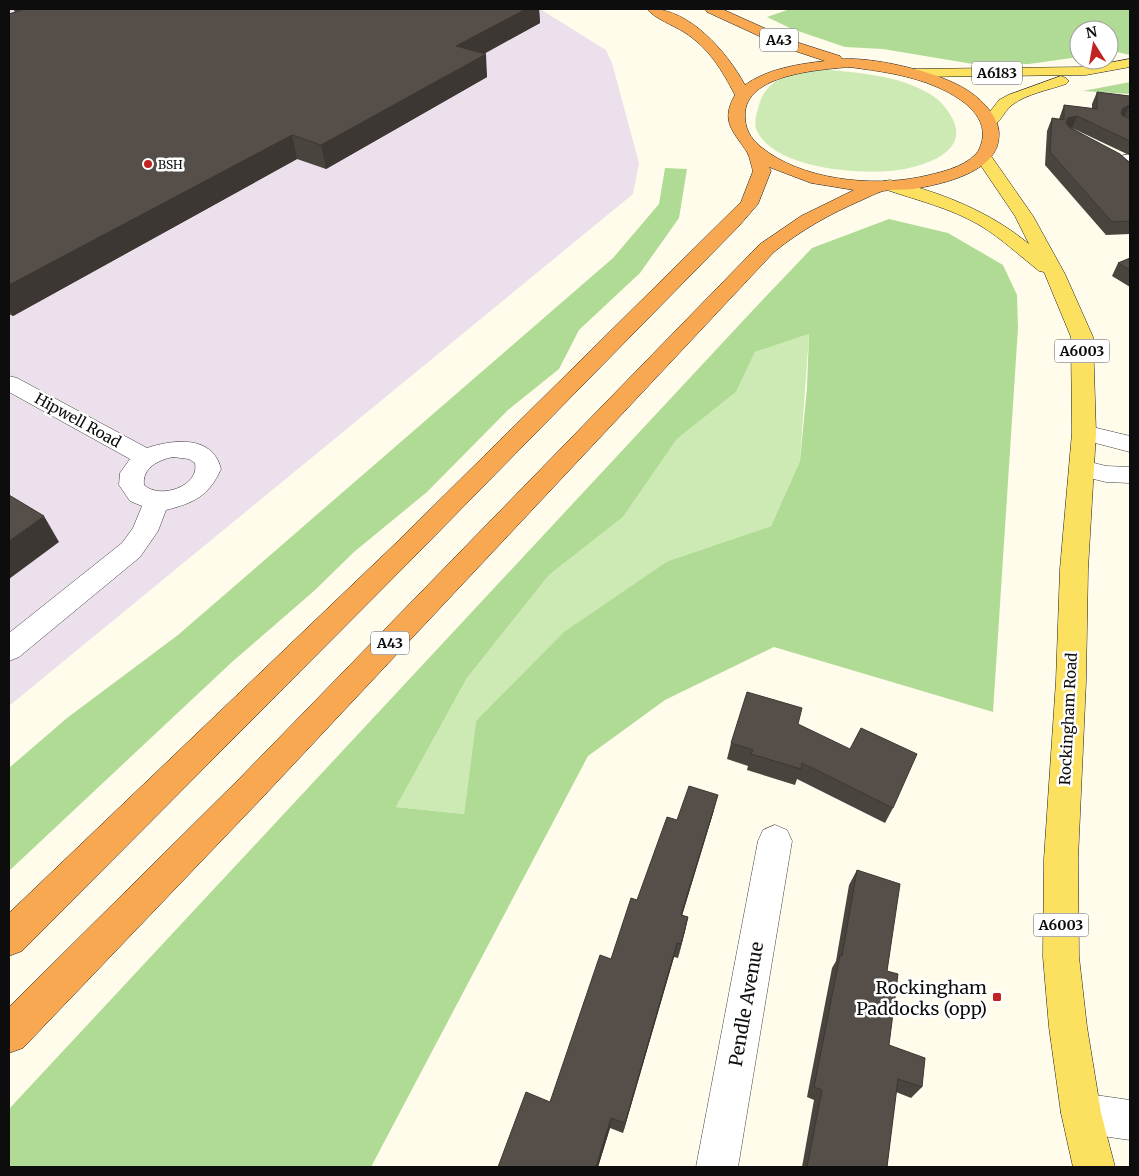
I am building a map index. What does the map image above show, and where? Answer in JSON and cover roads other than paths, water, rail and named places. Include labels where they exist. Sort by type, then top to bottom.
[{"type":"highway","points":[[654,9],[690,28],[706,42],[723,60],[744,95]]},
{"type":"highway","name":"A43","points":[[712,9],[805,51],[849,63],[909,73],[952,89],[974,104],[989,123]]},
{"type":"highway","name":"A43","points":[[849,63],[812,66],[781,73],[756,84],[744,95],[738,104],[737,122],[745,141],[755,151],[781,167],[818,179],[860,185],[887,185],[925,181],[966,168],[983,157]]},
{"type":"highway","points":[[983,157],[992,136],[989,123]]},
{"type":"highway","name":"A43","points":[[9,938],[405,550],[749,204],[762,171],[755,151]]},
{"type":"highway","name":"A43","points":[[9,1034],[250,789],[767,248],[785,232],[812,216],[887,185]]},
{"type":"main road","name":"A6183","points":[[989,123],[1005,103],[1019,95],[1086,72],[1130,63]]},
{"type":"main road","name":"A6183","points":[[909,73],[1086,72]]},
{"type":"main road","name":"Rockingham Road","points":[[983,157],[1024,216],[1055,274],[1082,337],[1084,433],[1074,569],[1071,681],[1061,859],[1061,948],[1068,1027],[1082,1113],[1094,1167]]},
{"type":"main road","name":"Rockingham Road","points":[[887,185],[947,204],[978,217],[994,226],[1055,274]]},
{"type":"street","name":"Hipwell Road","points":[[9,383],[146,458]]},
{"type":"street","points":[[1084,433],[1130,444]]},
{"type":"street","points":[[187,449],[198,452],[206,458],[210,465],[208,474],[199,487],[180,497],[157,501],[141,497],[133,490],[130,483],[132,474],[146,458],[159,452],[187,449]]},
{"type":"street","points":[[1082,468],[1106,474],[1130,475]]},
{"type":"street","points":[[9,649],[132,550],[145,532],[157,501]]},
{"type":"street","name":"Pendle Avenue","points":[[717,1167],[775,842]]},
{"type":"street","points":[[1082,1113],[1130,1120]]},
{"type":"place","name":"BSH","points":[[148,164]]},
{"type":"place","name":"Rockingham Paddocks (opp)","points":[[997,997]]}]
